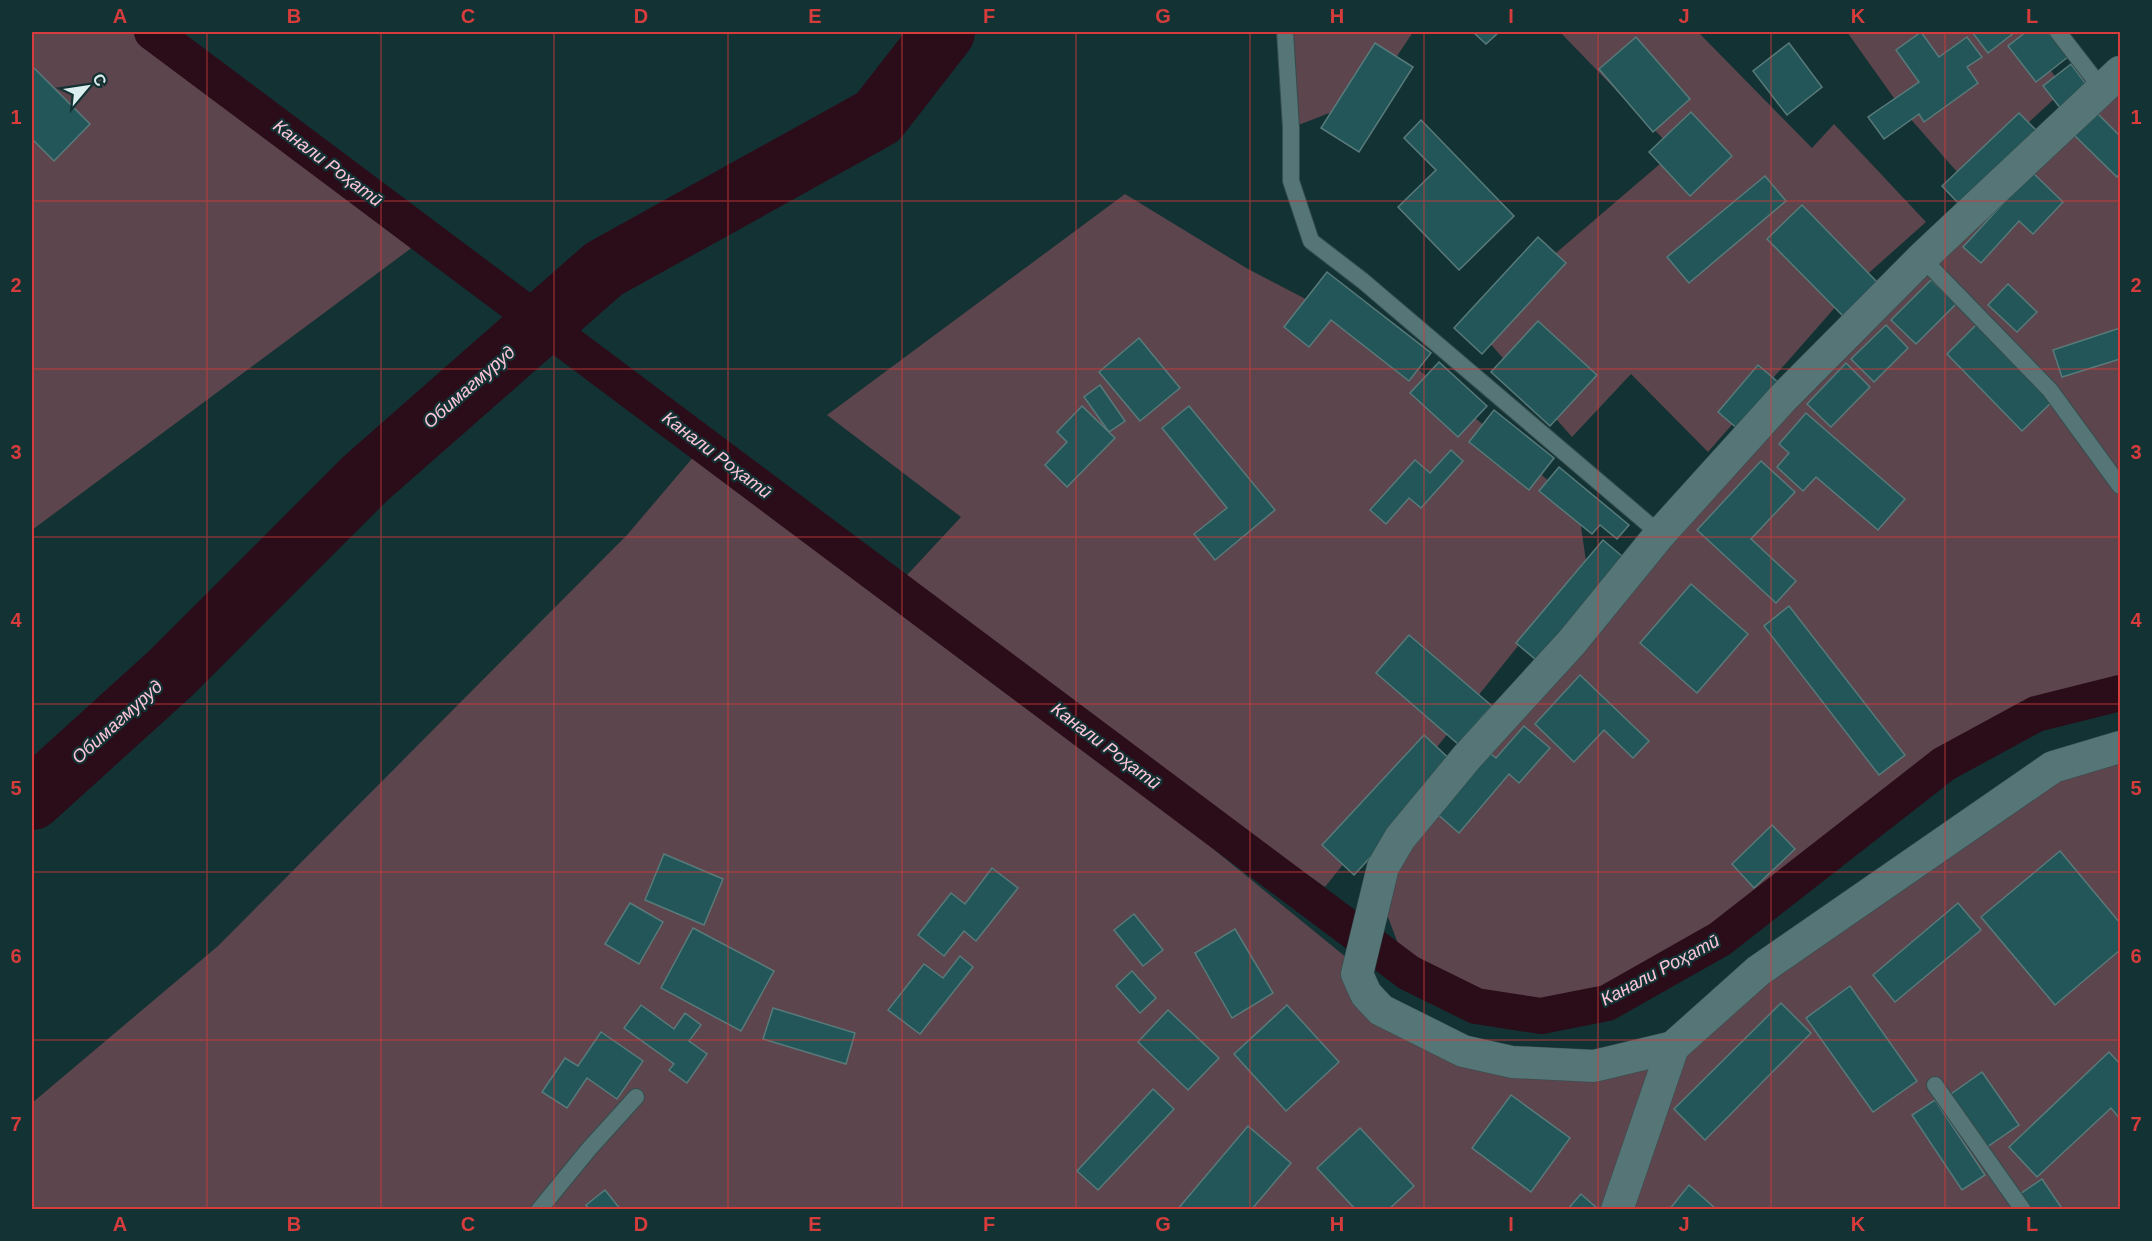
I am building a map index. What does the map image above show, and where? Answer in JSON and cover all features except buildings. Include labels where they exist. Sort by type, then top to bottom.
[{"type":"street","points":[[2111,81],[1922,258],[1782,399],[1660,534],[1572,642],[1467,757],[1400,838],[1383,867],[1357,974],[1366,994],[1381,1010],[1473,1053],[1512,1062],[1594,1066],[1673,1047],[1758,971],[2053,767],[2121,747]]},
{"type":"street","points":[[1617,1209],[1673,1047]]},
{"type":"lane","points":[[1285,32],[1291,128],[1291,182],[1311,241],[1372,289],[1660,534]]},
{"type":"lane","points":[[2058,32],[2111,81]]},
{"type":"lane","points":[[1922,258],[2050,390],[2121,486]]},
{"type":"lane","points":[[1935,1085],[2023,1209]]},
{"type":"lane","points":[[539,1209],[636,1097]]},
{"type":"shaded area","points":[[32,32],[158,32],[437,229],[32,530]]},
{"type":"shaded area","points":[[1285,32],[1413,32],[1370,97],[1291,128]]},
{"type":"shaded area","points":[[1560,32],[1698,32],[1812,148],[1834,124],[1926,222],[1853,287],[1708,452],[1631,374],[1572,437],[1473,324],[1675,151]]},
{"type":"shaded area","points":[[1847,32],[2021,32],[2065,89],[1965,181],[1901,108]]},
{"type":"shaded area","points":[[2120,76],[2120,693],[2036,714],[1944,764],[1720,939],[1607,1003],[1541,1016],[1476,1006],[1409,973],[1379,893],[1403,839],[1665,537]]},
{"type":"shaded area","points":[[1125,194],[1248,269],[1383,339],[1578,506],[1586,561],[1325,887],[903,596],[1363,971],[1370,988],[1467,1044],[1599,1061],[1693,1022],[2051,756],[2120,731],[2120,1209],[32,1210],[32,1103],[218,946],[627,535],[712,435],[894,589],[961,517],[827,415]]},
{"type":"waterway","name":"Канали Роҳатӣ","points":[[152,32],[1409,973],[1476,1006],[1541,1016],[1607,1003],[1720,939],[1944,764],[2036,714],[2120,693]]},
{"type":"waterway","name":"Обимагмуруд","points":[[32,799],[171,673],[366,478],[604,269],[878,117],[944,32]]}]
